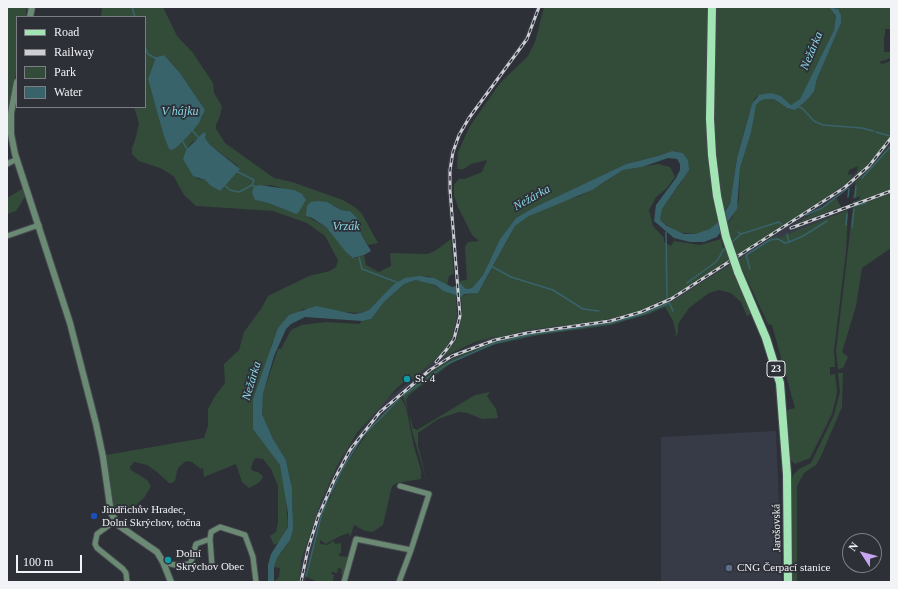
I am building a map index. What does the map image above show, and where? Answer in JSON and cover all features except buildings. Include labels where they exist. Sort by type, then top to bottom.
[{"type":"main road","name":"Jarošovská","points":[[712,7],[710,119],[712,155],[717,196],[726,237],[738,272],[766,338],[780,383],[787,474],[788,582]]},
{"type":"street","points":[[16,87],[9,128],[17,159],[70,322],[96,424],[103,457],[110,508],[115,521],[157,552],[163,562],[171,582]]},
{"type":"street","points":[[7,164],[17,159]]},
{"type":"street","points":[[7,236],[39,225]]},
{"type":"street","points":[[399,582],[429,494],[400,486]]},
{"type":"street","points":[[115,521],[97,534],[95,544],[97,548],[123,569],[126,573],[127,582]]},
{"type":"street","points":[[212,566],[210,539],[211,532],[220,527],[245,535],[252,557],[256,582]]},
{"type":"street","points":[[163,562],[172,564],[189,564],[191,562],[196,544],[210,539]]},
{"type":"street","points":[[344,582],[356,539],[411,550]]},
{"type":"street","points":[[168,574],[172,564]]},
{"type":"shaded area","points":[[536,7],[541,7],[529,40],[471,119],[461,136],[455,152],[452,170],[452,190],[462,310],[460,328],[456,340],[446,356],[494,336],[669,296],[851,177],[891,132],[891,145],[882,157],[856,183],[798,223],[891,189],[891,193],[778,238],[777,237],[687,294],[658,309],[611,324],[527,336],[496,343],[460,356],[416,386],[394,404],[363,437],[344,468],[327,503],[308,565],[305,582],[297,582],[305,548],[315,516],[326,489],[347,449],[382,403],[441,354],[458,310],[447,190],[447,170],[450,151],[457,134],[467,117],[525,37]]},
{"type":"shaded area","points":[[776,431],[782,582],[623,582],[661,581],[661,437]]},
{"type":"green space","points":[[7,7],[30,7],[30,10],[26,9],[26,16],[16,16],[16,73],[7,119]]},
{"type":"green space","points":[[102,7],[163,7],[177,36],[193,53],[213,83],[214,93],[222,106],[216,129],[225,143],[274,178],[292,182],[343,200],[356,208],[362,214],[378,243],[368,245],[361,234],[358,219],[350,211],[341,210],[333,205],[306,216],[326,227],[352,257],[356,258],[364,255],[366,265],[379,272],[391,266],[390,253],[427,254],[435,251],[451,239],[454,274],[449,276],[447,285],[428,276],[393,285],[369,310],[361,313],[302,309],[272,343],[269,358],[253,399],[276,459],[280,465],[285,487],[288,526],[280,542],[274,545],[270,536],[276,532],[278,523],[278,486],[271,469],[263,459],[256,458],[253,461],[251,469],[263,476],[260,482],[249,488],[242,482],[236,464],[204,477],[203,468],[201,469],[192,462],[186,461],[178,468],[175,481],[169,483],[147,465],[134,462],[130,467],[131,470],[147,480],[151,486],[144,498],[127,513],[121,515],[113,509],[106,455],[204,438],[208,426],[208,409],[215,396],[225,383],[224,364],[239,350],[244,332],[261,309],[268,296],[309,276],[330,271],[336,267],[338,260],[325,236],[307,223],[273,211],[196,206],[184,195],[174,177],[160,168],[139,161],[132,154],[132,148],[139,123],[134,108],[146,108],[146,16],[101,16]],"holes":[[[164,55],[180,73],[203,107],[203,116],[189,135],[177,147],[169,149],[148,79],[156,57]],[[206,134],[205,138],[210,145],[238,166],[220,191],[211,186],[205,180],[198,179],[183,159],[186,150],[192,142]],[[270,185],[285,189],[296,214],[268,203],[255,200],[264,186]]]},
{"type":"green space","points":[[544,7],[708,7],[706,129],[712,196],[718,222],[710,230],[695,234],[676,232],[660,220],[662,209],[682,181],[688,160],[683,153],[672,151],[626,164],[535,207],[516,218],[500,239],[483,275],[472,288],[466,289],[458,281],[467,280],[465,247],[468,242],[479,241],[472,235],[458,207],[454,196],[454,185],[459,179],[465,179],[482,172],[487,160],[471,164],[464,169],[457,169],[458,152],[470,126],[500,83],[528,56],[535,42]]},
{"type":"green space","points":[[717,7],[829,7],[836,16],[834,30],[800,99],[791,105],[781,96],[759,95],[755,98],[737,158],[730,204],[724,212],[719,183],[714,129]]},
{"type":"green space","points":[[836,7],[891,7],[891,29],[885,29],[884,52],[891,52],[891,58],[879,62],[882,64],[891,61],[890,137],[875,157],[856,176],[858,166],[849,170],[848,175],[852,174],[851,180],[804,213],[737,256],[727,224],[732,218],[739,200],[740,168],[751,133],[753,112],[756,105],[765,99],[774,99],[787,108],[795,110],[814,92],[817,79],[841,23]]},
{"type":"green space","points":[[891,143],[891,190],[853,203],[860,199],[860,196],[853,199],[856,181],[875,163]]},
{"type":"green space","points":[[658,164],[670,167],[675,177],[666,189],[656,197],[649,210],[653,226],[664,238],[664,242],[671,246],[674,241],[700,245],[721,239],[723,249],[726,248],[730,261],[674,296],[636,312],[600,321],[528,330],[485,341],[500,335],[475,342],[443,357],[456,340],[460,328],[462,310],[461,297],[474,293],[484,283],[515,226],[529,216],[553,204],[580,196],[623,170]]},
{"type":"green space","points":[[24,188],[26,195],[16,211],[7,214],[7,198]]},
{"type":"green space","points":[[891,193],[891,248],[862,268],[856,306],[842,352],[848,357],[843,368],[838,369],[836,351],[853,207]]},
{"type":"green space","points":[[836,198],[841,207],[796,224],[824,206]]},
{"type":"green space","points":[[848,210],[846,252],[834,350],[835,367],[830,367],[830,375],[835,374],[837,391],[836,398],[832,414],[810,458],[795,464],[790,460],[787,410],[795,408],[772,325],[768,324],[738,260],[769,239],[777,236],[778,238]]},
{"type":"green space","points":[[731,264],[752,313],[747,316],[741,302],[731,293],[719,290],[709,293],[689,308],[678,324],[678,333],[675,337],[676,333],[673,321],[665,307],[649,314],[611,325],[539,335],[493,345],[470,353],[453,362],[409,395],[406,400],[408,409],[402,395],[441,365],[477,347],[516,336],[595,326],[636,315],[674,300]]},
{"type":"green space","points":[[416,280],[427,281],[443,291],[456,295],[457,315],[452,338],[441,354],[420,373],[408,382],[405,381],[397,388],[357,433],[338,464],[321,501],[301,561],[299,582],[274,582],[279,577],[280,568],[274,567],[277,558],[287,545],[293,510],[291,481],[286,460],[273,439],[262,414],[263,394],[278,349],[281,349],[291,330],[302,325],[326,322],[359,324],[362,321],[371,319],[384,302],[404,284]]},
{"type":"green space","points":[[838,373],[843,373],[842,407],[816,465],[804,473],[797,486],[797,582],[793,582],[791,481],[793,475],[799,469],[811,463],[834,415],[840,392]]},
{"type":"green space","points":[[490,392],[487,396],[496,409],[498,418],[482,419],[467,413],[459,412],[438,419],[418,433],[418,446],[427,482],[412,431],[409,412],[413,428],[417,430],[475,395]]},
{"type":"green space","points":[[401,398],[406,407],[414,447],[421,470],[421,479],[397,483],[392,486],[383,525],[373,532],[365,531],[354,525],[351,535],[349,536],[349,533],[326,544],[320,540],[320,544],[327,545],[334,541],[335,544],[341,543],[341,553],[339,553],[339,556],[348,557],[344,575],[341,574],[342,569],[338,568],[337,573],[332,572],[331,574],[334,575],[333,581],[336,582],[319,582],[306,577],[320,519],[344,468],[371,427]]},
{"type":"water","points":[[829,7],[838,9],[841,15],[841,23],[817,79],[814,92],[795,110],[787,108],[774,99],[765,99],[756,105],[751,133],[740,168],[737,209],[717,237],[704,242],[690,242],[674,238],[654,221],[656,205],[676,178],[680,170],[680,164],[677,159],[668,158],[642,167],[623,170],[592,190],[529,216],[515,226],[478,293],[464,294],[458,300],[456,295],[443,291],[435,285],[416,280],[404,284],[384,302],[371,319],[362,321],[305,317],[291,324],[286,329],[274,356],[263,394],[262,414],[273,439],[286,460],[292,488],[293,529],[290,540],[277,558],[274,567],[274,582],[268,582],[268,565],[271,554],[288,527],[288,513],[280,465],[253,429],[253,399],[278,328],[289,315],[316,306],[354,314],[361,313],[369,310],[393,285],[405,278],[419,276],[434,278],[452,287],[456,286],[458,281],[466,289],[472,288],[483,275],[500,239],[516,218],[535,207],[626,164],[672,151],[683,153],[688,160],[689,170],[662,209],[660,220],[667,226],[684,234],[695,234],[710,229],[718,222],[730,204],[737,158],[752,104],[759,95],[771,93],[781,96],[791,105],[800,99],[834,30],[836,16]]},
{"type":"water","name":"V hájku","points":[[164,55],[180,73],[205,110],[199,123],[177,147],[172,150],[169,149],[164,136],[148,79],[156,57]]},
{"type":"water","points":[[204,132],[206,134],[205,138],[210,145],[240,169],[220,191],[211,186],[205,180],[193,176],[183,159],[186,150]]},
{"type":"water","points":[[259,185],[294,190],[302,194],[306,200],[296,214],[268,203],[255,200],[252,192],[254,187]]},
{"type":"water","name":"Vrzák","points":[[311,202],[327,202],[341,210],[350,211],[358,219],[361,234],[371,251],[353,258],[346,252],[326,227],[306,216],[307,206]]},
{"type":"waterway","points":[[132,7],[135,16]]},
{"type":"waterway","points":[[146,49],[148,54],[157,59]]},
{"type":"waterway","points":[[798,107],[802,108],[814,121],[823,125],[862,128],[873,131]]},
{"type":"waterway","points":[[192,130],[199,138]]},
{"type":"waterway","points":[[876,132],[890,136]]},
{"type":"waterway","points":[[182,140],[188,151]]},
{"type":"waterway","points":[[862,178],[891,146]]},
{"type":"waterway","points":[[236,171],[254,180],[252,185],[256,187]]},
{"type":"waterway","points":[[224,185],[230,190],[239,192],[252,185]]},
{"type":"waterway","points":[[855,197],[856,186]]},
{"type":"waterway","points":[[806,215],[822,208],[848,188]]},
{"type":"waterway","points":[[848,197],[849,189]]},
{"type":"waterway","points":[[854,206],[866,203]]},
{"type":"waterway","points":[[852,227],[854,209]]},
{"type":"waterway","points":[[846,225],[847,214]]},
{"type":"waterway","points":[[789,242],[803,236],[827,221]]},
{"type":"waterway","points":[[738,232],[741,234],[779,222],[781,224]]},
{"type":"waterway","points":[[666,232],[667,298]]},
{"type":"waterway","points":[[730,244],[741,234]]},
{"type":"waterway","points":[[750,269],[746,255],[770,240],[778,239],[785,243],[789,242],[787,234]]},
{"type":"waterway","points":[[687,283],[717,261],[725,247]]},
{"type":"waterway","points":[[359,257],[362,269],[399,283]]},
{"type":"waterway","points":[[491,266],[511,277],[553,290],[583,309],[599,311]]},
{"type":"waterway","points":[[669,302],[673,311]]},
{"type":"waterway","points":[[404,395],[447,364],[495,343],[529,335],[611,323],[643,314],[669,303]]},
{"type":"waterway","points":[[331,493],[343,468],[362,437],[399,399]]},
{"type":"waterway","points":[[323,512],[330,493]]},
{"type":"waterway","points":[[306,576],[322,513]]},
{"type":"railway","points":[[436,362],[454,339],[460,316],[450,190],[450,170],[453,152],[459,135],[469,118],[527,39],[539,7]]},
{"type":"railway","points":[[301,582],[308,549],[318,517],[335,478],[350,450],[380,412],[430,370],[452,356],[495,340],[527,333],[610,321],[641,312],[671,299],[844,188],[869,166],[891,138]]},
{"type":"railway","points":[[791,228],[891,191]]},
{"type":"place","name":"St. 4","points":[[407,379]]},
{"type":"place","name":"Jindřichův Hradec, Dolní Skrýchov, točna","points":[[94,516]]},
{"type":"place","name":"Dolní Skrýchov Obec","points":[[168,560]]},
{"type":"place","name":"CNG Čerpací stanice","points":[[729,568]]},
{"type":"water label","name":"Nežárka","points":[[812,51]]},
{"type":"water label","name":"Nežárka","points":[[532,198]]},
{"type":"water label","name":"Nežárka","points":[[252,381]]}]
